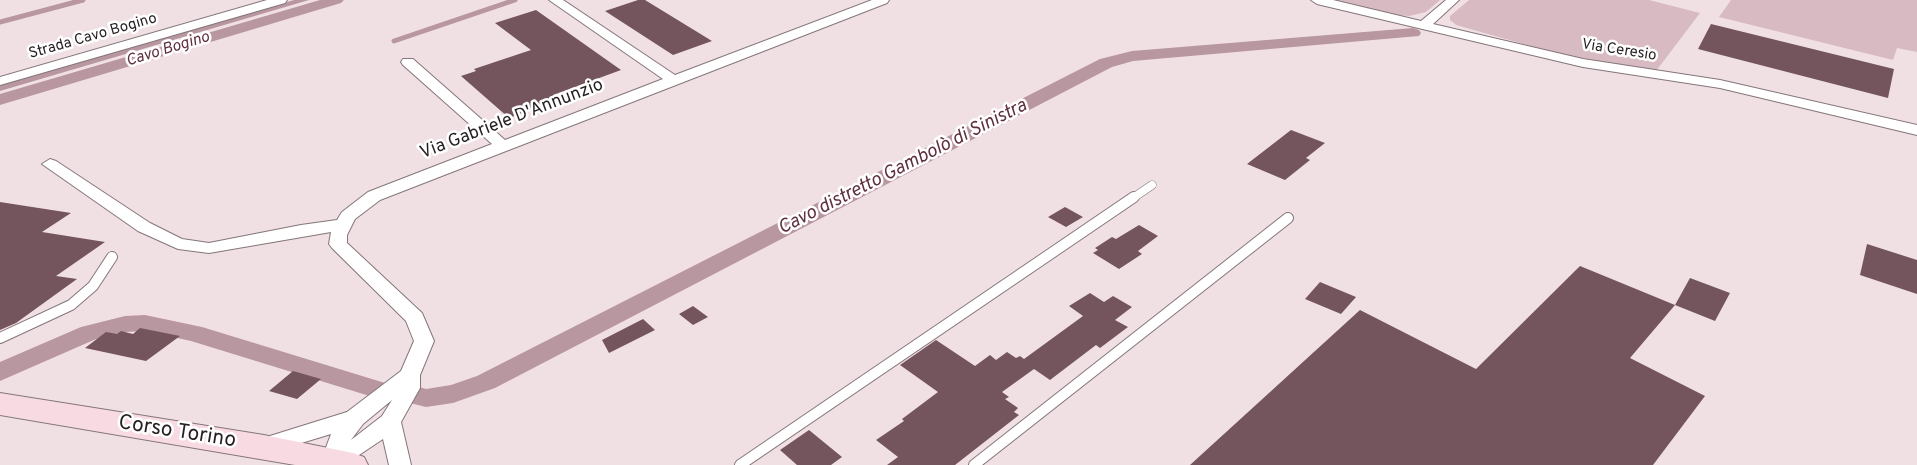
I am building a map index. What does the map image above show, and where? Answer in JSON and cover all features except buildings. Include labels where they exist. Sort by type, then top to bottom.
[{"type":"main road","name":"Corso Torino","points":[[0,404],[264,446],[342,463]]},
{"type":"street","name":"Strada Cavo Bogino","points":[[0,81],[281,0]]},
{"type":"street","points":[[555,0],[673,80]]},
{"type":"street","name":"Via Gabriele D'Annunzio","points":[[342,225],[348,216],[374,196],[883,0]]},
{"type":"street","name":"Via Ceresio","points":[[1316,0],[1583,63],[1720,84],[1917,130]]},
{"type":"street","points":[[1424,25],[1453,0]]},
{"type":"street","points":[[408,62],[503,146]]},
{"type":"street","points":[[50,164],[144,227],[178,244],[209,248],[300,230],[342,225],[338,235],[338,244],[415,318],[421,329],[424,341],[410,376],[410,388],[390,422],[360,445],[342,463]]},
{"type":"street","points":[[342,463],[339,439],[355,418],[410,376]]},
{"type":"street","points":[[264,446],[355,418]]},
{"type":"street","points":[[390,422],[400,465]]},
{"type":"lane","points":[[740,465],[1152,185]]},
{"type":"lane","points":[[974,465],[1288,218]]},
{"type":"lane","points":[[0,338],[71,306],[93,286],[112,257]]},
{"type":"shaded area","points":[[294,0],[309,0],[0,91],[0,85]]},
{"type":"shaded area","points":[[1333,0],[1440,0],[1426,12],[1409,16]]},
{"type":"shaded area","points":[[1469,0],[1649,0],[1700,13],[1656,71],[1559,54],[1456,25],[1450,20],[1450,16]]},
{"type":"shaded area","points":[[1731,0],[1917,0],[1917,52],[1897,48],[1893,60],[1719,17]]},
{"type":"waterway","points":[[0,22],[83,0]]},
{"type":"waterway","name":"Cavo Bogino","points":[[0,100],[336,0]]},
{"type":"waterway","points":[[394,41],[515,0]]},
{"type":"waterway","name":"Cavo distretto Gambolò di Sinistra","points":[[419,396],[426,398],[453,394],[486,382],[1106,63],[1132,56],[1413,33]]},
{"type":"waterway","name":"Cavo distretto Gambolò di Sinistra","points":[[0,372],[89,333],[125,324],[145,323],[194,333],[376,389]]}]
